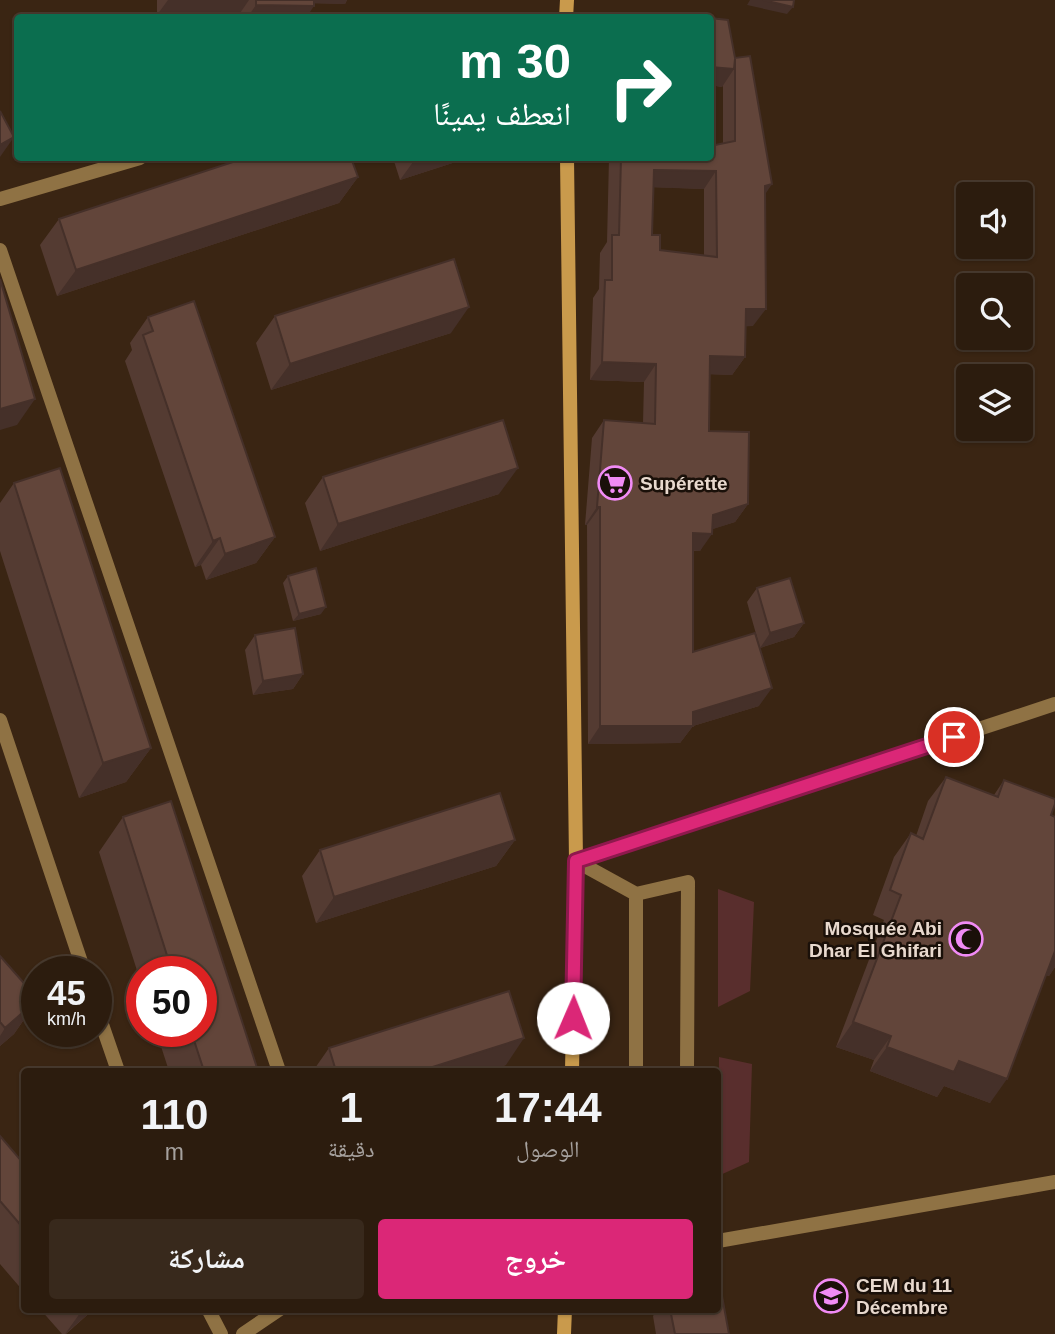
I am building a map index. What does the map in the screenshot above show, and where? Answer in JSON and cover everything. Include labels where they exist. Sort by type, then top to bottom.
[{"type":"main road","points":[[567,161],[576,861],[572,1068]]},
{"type":"main road","points":[[564,1334],[565,1313]]},
{"type":"street","points":[[0,199],[130,161]]},
{"type":"street","points":[[0,250],[278,1068]]},
{"type":"street","points":[[576,861],[1055,704]]},
{"type":"street","points":[[0,720],[79,956]]},
{"type":"street","points":[[576,861],[636,894],[688,882],[687,1068]]},
{"type":"street","points":[[636,894],[636,1068]]},
{"type":"street","points":[[110,1047],[117,1068]]},
{"type":"street","points":[[721,1240],[1055,1182]]},
{"type":"street","points":[[210,1313],[221,1334]]},
{"type":"street","points":[[243,1334],[274,1313]]},
{"type":"shaded area","points":[[718,889],[754,902],[750,991],[718,1007]]},
{"type":"shaded area","points":[[719,1057],[752,1064],[749,1162],[721,1175],[721,1068]]},
{"type":"building","points":[[256,0],[314,0],[314,6],[256,5]]},
{"type":"building","points":[[763,0],[794,0],[793,7]]},
{"type":"building","points":[[714,18],[728,20],[735,58],[750,56],[772,184],[765,186],[766,309],[746,309],[745,357],[710,356],[709,431],[749,432],[748,504],[713,515],[712,534],[693,533],[693,652],[755,633],[772,688],[693,712],[693,726],[600,726],[600,507],[597,507],[604,420],[655,424],[656,364],[602,362],[605,280],[612,280],[612,235],[619,235],[621,161],[714,161],[714,145],[735,141],[735,59],[734,69],[714,67]],"holes":[[[654,170],[716,171],[717,257],[660,250],[660,235],[652,235]]]},
{"type":"building","points":[[0,111],[14,137],[0,145]]},
{"type":"building","points":[[236,161],[352,161],[358,177],[76,270],[59,219]]},
{"type":"building","points":[[454,259],[469,307],[290,364],[275,316]]},
{"type":"building","points":[[0,279],[35,399],[0,409]]},
{"type":"building","points":[[194,301],[275,537],[225,554],[220,538],[213,541],[143,335],[153,331],[148,317]]},
{"type":"building","points":[[503,420],[518,468],[338,524],[323,477]]},
{"type":"building","points":[[60,468],[151,748],[103,763],[14,483]]},
{"type":"building","points":[[316,568],[326,607],[299,614],[288,576]]},
{"type":"building","points":[[790,578],[804,623],[770,633],[757,588]]},
{"type":"building","points":[[295,628],[303,674],[263,681],[255,635]]},
{"type":"building","name":"Mosquée Abi Dhar El Ghifari","points":[[946,777],[998,797],[1004,780],[1055,799],[1051,815],[1055,817],[1055,951],[1007,1079],[959,1061],[954,1072],[887,1047],[891,1036],[853,1022],[901,895],[890,890],[911,833],[923,839]]},
{"type":"building","points":[[500,793],[515,840],[334,897],[320,850]]},
{"type":"building","points":[[171,801],[257,1068],[203,1068],[196,1047],[217,1047],[217,956],[167,956],[123,817]]},
{"type":"building","points":[[0,956],[21,980],[21,1014],[5,1028],[0,1022]]},
{"type":"building","points":[[509,991],[524,1038],[429,1068],[335,1068],[329,1048]]},
{"type":"building","points":[[0,1136],[21,1160],[21,1226],[0,1201]]},
{"type":"building","points":[[721,1290],[729,1334],[675,1334],[671,1313],[721,1313]]},
{"type":"place","name":"Supérette","points":[[615,483]]},
{"type":"place","name":"Mosquée Abi Dhar El Ghifari","points":[[966,939]]},
{"type":"place","name":"CEM du 11 Décembre","points":[[831,1296]]},
{"type":"route","points":[[573,1018],[576,861],[954,737]]}]
